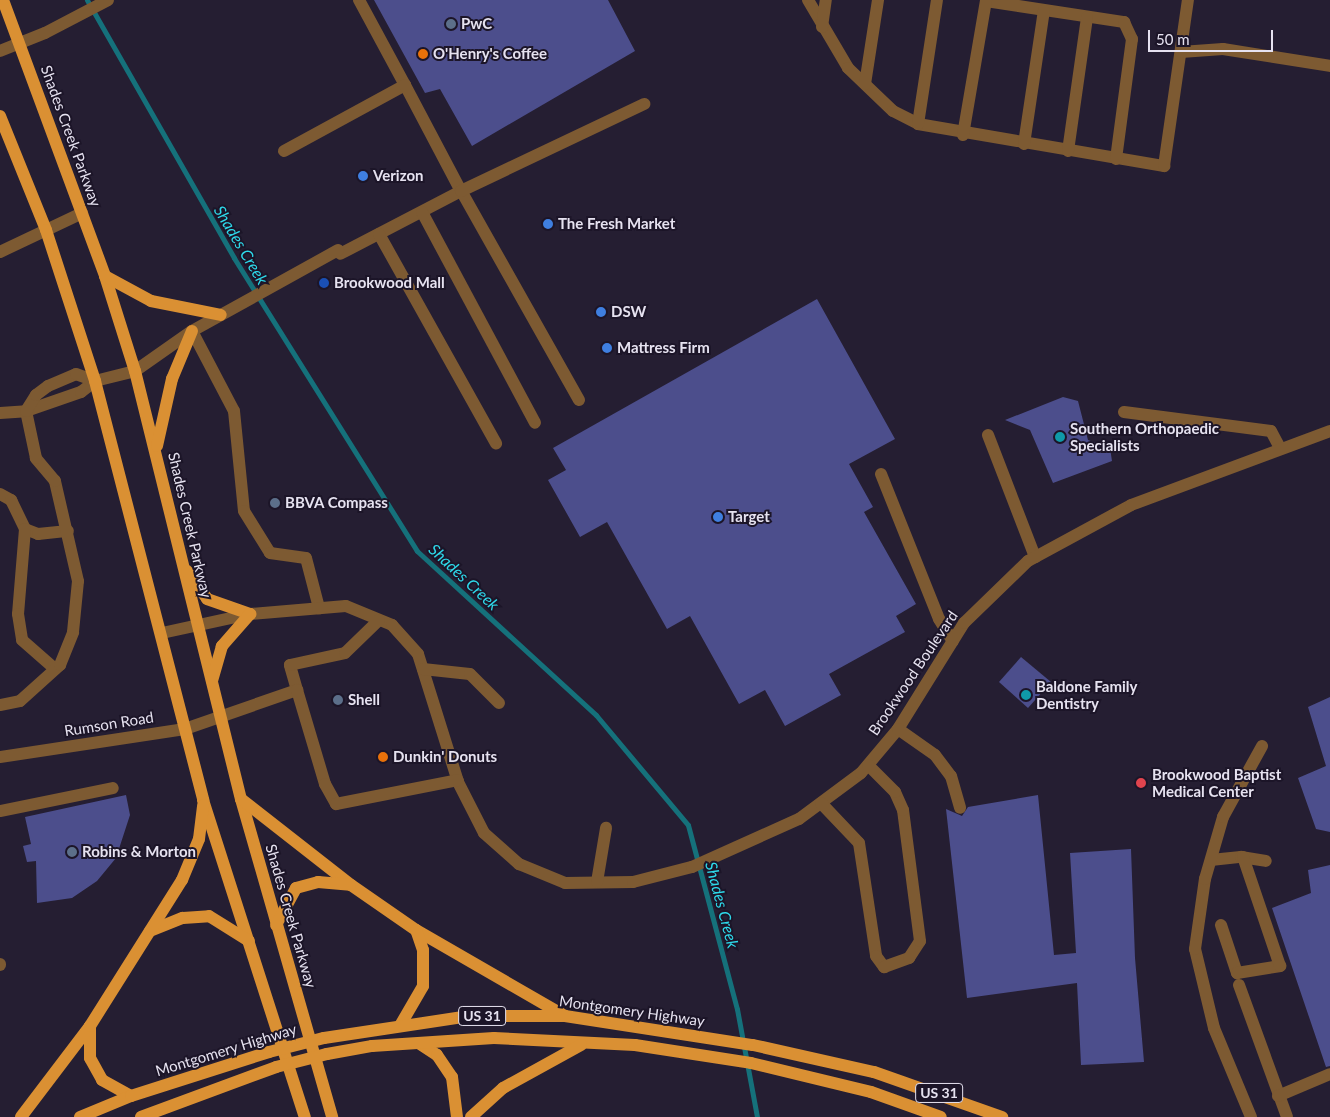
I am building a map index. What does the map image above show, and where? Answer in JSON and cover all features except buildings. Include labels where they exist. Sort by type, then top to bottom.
[{"type":"main road","name":"Shades Creek Parkway","points":[[3,0],[105,276],[135,371],[157,449],[196,626],[212,680],[241,799],[332,1117]]},
{"type":"main road","points":[[0,116],[46,230],[95,381],[162,634],[203,800],[305,1117]]},
{"type":"main road","points":[[105,276],[151,301],[221,316]]},
{"type":"main road","points":[[157,449],[172,378],[192,331]]},
{"type":"main road","points":[[184,568],[208,598],[250,614],[222,646],[212,680]]},
{"type":"main road","points":[[241,799],[351,885],[416,930],[565,1016]]},
{"type":"main road","points":[[21,1117],[90,1026],[182,880],[199,839],[203,800]]},
{"type":"main road","points":[[276,925],[296,888],[318,882],[351,885]]},
{"type":"main road","points":[[150,930],[183,918],[209,916],[249,941]]},
{"type":"main road","points":[[401,1024],[423,986],[423,950],[416,930]]},
{"type":"main road","name":"Montgomery Highway","points":[[80,1117],[131,1096],[269,1052],[324,1038],[401,1024],[469,1016],[565,1016],[640,1026],[874,1072],[1002,1117]]},
{"type":"main road","points":[[90,1026],[90,1058],[102,1080],[131,1096]]},
{"type":"main road","name":"Montgomery Highway","points":[[141,1117],[199,1093],[276,1067],[327,1054],[372,1046],[494,1038],[581,1045],[635,1045],[752,1063],[871,1092],[941,1117]]},
{"type":"main road","points":[[420,1044],[437,1055],[452,1077],[457,1117]]},
{"type":"main road","points":[[472,1117],[503,1088],[581,1045]]},
{"type":"street","points":[[0,51],[62,24],[108,0]]},
{"type":"street","points":[[359,0],[461,191],[579,400]]},
{"type":"street","points":[[808,0],[822,27],[848,68],[893,111],[918,124],[963,135],[1164,166],[1188,0]]},
{"type":"street","points":[[822,27],[826,0]]},
{"type":"street","points":[[865,84],[878,0]]},
{"type":"street","points":[[918,124],[938,0]]},
{"type":"street","points":[[963,135],[986,1],[1124,22],[1132,38],[1116,158]]},
{"type":"street","points":[[1024,144],[1044,10]]},
{"type":"street","points":[[1068,151],[1087,17]]},
{"type":"street","points":[[1181,52],[1223,49],[1330,66]]},
{"type":"street","points":[[284,151],[405,85]]},
{"type":"street","points":[[0,705],[20,700],[55,669],[73,632],[78,581],[56,481],[36,458],[26,411],[36,395],[48,386],[76,374],[95,381],[135,371],[192,331],[309,266],[379,234],[461,191],[644,104]]},
{"type":"street","points":[[422,212],[535,422]]},
{"type":"street","points":[[0,252],[82,213]]},
{"type":"street","points":[[379,234],[496,443]]},
{"type":"street","points":[[192,331],[234,412],[244,511],[270,553],[306,558],[319,608]]},
{"type":"street","points":[[0,413],[26,411]]},
{"type":"street","points":[[1124,412],[1271,431],[1280,448]]},
{"type":"street","name":"Brookwood Boulevard","points":[[162,634],[250,614],[346,606],[392,626],[418,654],[458,780],[484,833],[519,864],[565,883],[633,882],[696,865],[799,818],[868,765],[898,729],[964,624],[1035,557],[1131,505],[1330,431]]},
{"type":"street","points":[[988,435],[1035,557]]},
{"type":"street","points":[[881,474],[939,619],[953,641]]},
{"type":"street","points":[[0,494],[11,500],[25,529],[18,614],[22,640],[55,669]]},
{"type":"street","points":[[25,529],[38,534],[68,531]]},
{"type":"street","points":[[379,620],[345,653],[290,664],[325,784],[336,804],[458,780]]},
{"type":"street","points":[[423,669],[470,674],[499,703]]},
{"type":"street","name":"Rumson Road","points":[[0,757],[186,729],[297,690]]},
{"type":"street","points":[[898,729],[935,756],[951,776],[960,808]]},
{"type":"street","points":[[1251,1117],[1214,1028],[1195,949],[1211,860],[1223,817],[1262,746]]},
{"type":"street","points":[[821,802],[859,843],[876,956],[884,967],[909,958],[920,941],[903,810],[894,792],[868,765]]},
{"type":"street","points":[[0,810],[113,788]]},
{"type":"street","points":[[597,882],[606,828]]},
{"type":"street","points":[[1211,860],[1243,857],[1266,861]]},
{"type":"street","points":[[1221,925],[1237,974],[1280,966],[1243,857]]},
{"type":"street","points":[[1239,986],[1287,1117]]},
{"type":"street","points":[[1278,1096],[1330,1074]]},
{"type":"waterway","name":"Shades Creek","points":[[87,0],[234,258],[417,551],[596,715],[688,825],[737,1009],[757,1117]]},
{"type":"place","name":"PwC","points":[[451,24]]},
{"type":"place","name":"O'Henry's Coffee","points":[[423,54]]},
{"type":"place","name":"Verizon","points":[[363,176]]},
{"type":"place","name":"The Fresh Market","points":[[548,224]]},
{"type":"place","name":"Brookwood Mall","points":[[324,283]]},
{"type":"place","name":"DSW","points":[[601,312]]},
{"type":"place","name":"Mattress Firm","points":[[607,348]]},
{"type":"place","name":"Southern Orthopaedic Specialists","points":[[1060,437]]},
{"type":"place","name":"BBVA Compass","points":[[275,503]]},
{"type":"place","name":"Target","points":[[718,517]]},
{"type":"place","name":"Baldone Family Dentistry","points":[[1026,695]]},
{"type":"place","name":"Shell","points":[[338,700]]},
{"type":"place","name":"Dunkin' Donuts","points":[[383,757]]},
{"type":"place","name":"Brookwood Baptist Medical Center","points":[[1141,783]]},
{"type":"place","name":"Robins & Morton","points":[[72,852]]}]
